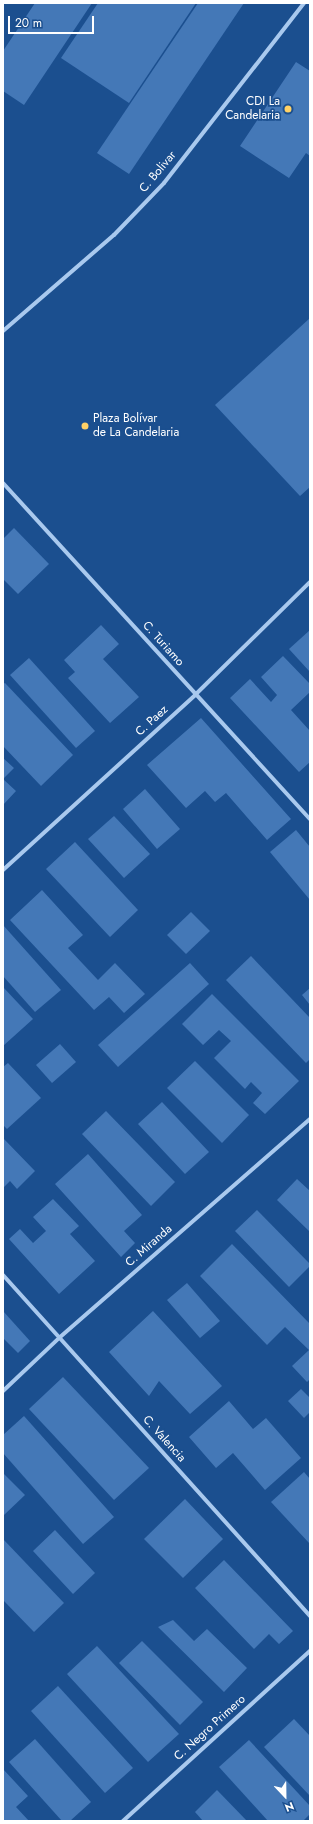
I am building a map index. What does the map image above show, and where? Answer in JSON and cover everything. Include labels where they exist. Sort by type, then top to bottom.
[{"type":"street","name":"C. Bolivar","points":[[3,331],[114,235],[164,183],[304,3]]},
{"type":"street","name":"C. Turiamo","points":[[3,483],[310,818]]},
{"type":"street","name":"C. Paez","points":[[3,870],[195,694],[310,582]]},
{"type":"street","name":"C. Miranda","points":[[3,1391],[60,1338],[310,1119]]},
{"type":"street","name":"C. Valencia","points":[[3,1275],[310,1616]]},
{"type":"street","name":"C. Negro Primero","points":[[123,1821],[310,1650]]},
{"type":"building","points":[[35,3],[92,3],[24,105],[3,91],[3,51]]},
{"type":"building","points":[[98,3],[196,3],[129,103],[61,58]]},
{"type":"building","points":[[198,3],[244,3],[129,174],[97,153]]},
{"type":"building","name":"CDI La Candelaria","points":[[296,62],[310,71],[310,156],[306,153],[289,178],[240,146]]},
{"type":"building","points":[[310,318],[310,487],[300,496],[215,405]]},
{"type":"building","points":[[14,528],[49,564],[18,594],[3,579],[3,539]]},
{"type":"building","points":[[101,625],[119,644],[103,659],[139,697],[110,723],[68,678],[75,672],[64,660]]},
{"type":"building","points":[[310,630],[310,672],[289,649]]},
{"type":"building","points":[[283,656],[310,684],[310,692],[291,710],[310,731],[310,762],[299,772],[230,698],[250,679],[271,702],[277,695],[261,677]]},
{"type":"building","points":[[29,658],[95,731],[76,748],[10,675]]},
{"type":"building","points":[[5,683],[73,755],[41,786],[3,746],[3,684]]},
{"type":"building","points":[[201,718],[291,819],[267,840],[226,793],[215,802],[205,791],[186,808],[147,765]]},
{"type":"building","points":[[3,758],[14,768],[3,779]]},
{"type":"building","points":[[3,779],[16,791],[3,805]]},
{"type":"building","points":[[145,789],[180,829],[157,849],[123,809]]},
{"type":"building","points":[[114,816],[150,854],[124,878],[88,839]]},
{"type":"building","points":[[296,830],[310,847],[310,900],[270,852]]},
{"type":"building","points":[[75,842],[138,910],[110,937],[46,869]]},
{"type":"building","points":[[42,890],[83,935],[68,948],[98,980],[115,963],[145,994],[124,1013],[109,997],[94,1010],[10,920]]},
{"type":"building","points":[[191,912],[210,931],[186,954],[167,935]]},
{"type":"building","points":[[3,925],[61,990],[35,1012],[3,976]]},
{"type":"building","points":[[251,956],[310,1018],[310,1059],[306,1063],[226,980]]},
{"type":"building","points":[[190,963],[209,984],[118,1067],[98,1045]]},
{"type":"building","points":[[3,987],[33,1019],[3,1046]]},
{"type":"building","points":[[310,988],[310,1005],[302,995]]},
{"type":"building","points":[[212,994],[299,1081],[265,1114],[253,1103],[262,1093],[251,1082],[245,1089],[214,1058],[231,1041],[219,1030],[203,1045],[182,1024]]},
{"type":"building","points":[[60,1044],[76,1062],[52,1083],[36,1065]]},
{"type":"building","points":[[195,1061],[249,1115],[222,1143],[167,1088]]},
{"type":"building","points":[[8,1063],[41,1098],[7,1129],[3,1125],[3,1067]]},
{"type":"building","points":[[162,1102],[209,1152],[185,1174],[138,1124]]},
{"type":"building","points":[[106,1111],[175,1182],[151,1206],[82,1134]]},
{"type":"building","points":[[3,1138],[35,1171],[17,1189],[10,1181],[3,1188]]},
{"type":"building","points":[[88,1154],[142,1215],[124,1231],[135,1243],[121,1257],[55,1184]]},
{"type":"building","points":[[297,1179],[310,1191],[310,1232],[277,1200]]},
{"type":"building","points":[[53,1199],[79,1226],[70,1234],[95,1261],[59,1294],[9,1239],[20,1229],[33,1243],[46,1231],[33,1217]]},
{"type":"building","points":[[257,1210],[310,1264],[310,1266],[289,1287],[235,1231]]},
{"type":"building","points":[[232,1244],[310,1324],[310,1379],[307,1382],[292,1366],[309,1350],[285,1327],[267,1345],[200,1276]]},
{"type":"building","points":[[187,1283],[220,1321],[200,1338],[167,1300]]},
{"type":"building","points":[[3,1311],[30,1341],[18,1353],[3,1338]]},
{"type":"building","points":[[153,1311],[222,1386],[190,1414],[159,1381],[149,1396],[109,1352]]},
{"type":"building","points":[[63,1377],[149,1468],[114,1500],[29,1409]]},
{"type":"building","points":[[301,1389],[310,1398],[310,1412],[304,1418],[288,1401]]},
{"type":"building","points":[[229,1401],[253,1429],[266,1418],[301,1458],[265,1490],[233,1453],[216,1468],[189,1437]]},
{"type":"building","points":[[24,1416],[114,1517],[83,1544],[3,1453],[3,1435]]},
{"type":"building","points":[[304,1472],[310,1479],[310,1544],[271,1502]]},
{"type":"building","points":[[3,1473],[25,1495],[4,1515],[3,1514]]},
{"type":"building","points":[[185,1499],[223,1539],[183,1578],[144,1539]]},
{"type":"building","points":[[55,1530],[95,1573],[73,1594],[33,1551]]},
{"type":"building","points":[[3,1539],[64,1603],[34,1632],[3,1600]]},
{"type":"building","points":[[224,1560],[293,1631],[279,1644],[269,1634],[254,1649],[195,1588]]},
{"type":"building","points":[[173,1620],[194,1641],[207,1629],[247,1668],[224,1692],[158,1627]]},
{"type":"building","points":[[142,1641],[203,1702],[180,1725],[119,1663]]},
{"type":"building","points":[[97,1646],[179,1734],[148,1762],[67,1674]]},
{"type":"building","points":[[58,1686],[133,1768],[105,1793],[31,1711]]},
{"type":"building","points":[[294,1719],[310,1736],[310,1796],[264,1747]]},
{"type":"building","points":[[35,1739],[91,1802],[70,1821],[62,1821],[9,1762]]},
{"type":"building","points":[[249,1740],[310,1806],[310,1814],[303,1821],[268,1821],[219,1767]]},
{"type":"building","points":[[3,1769],[28,1796],[16,1807],[29,1821],[3,1821]]},
{"type":"building","points":[[217,1790],[247,1821],[203,1821],[195,1812]]},
{"type":"place","name":"CDI La Candelaria","points":[[288,109]]},
{"type":"place","name":"Plaza Bolívar de La Candelaria","points":[[85,426]]}]
